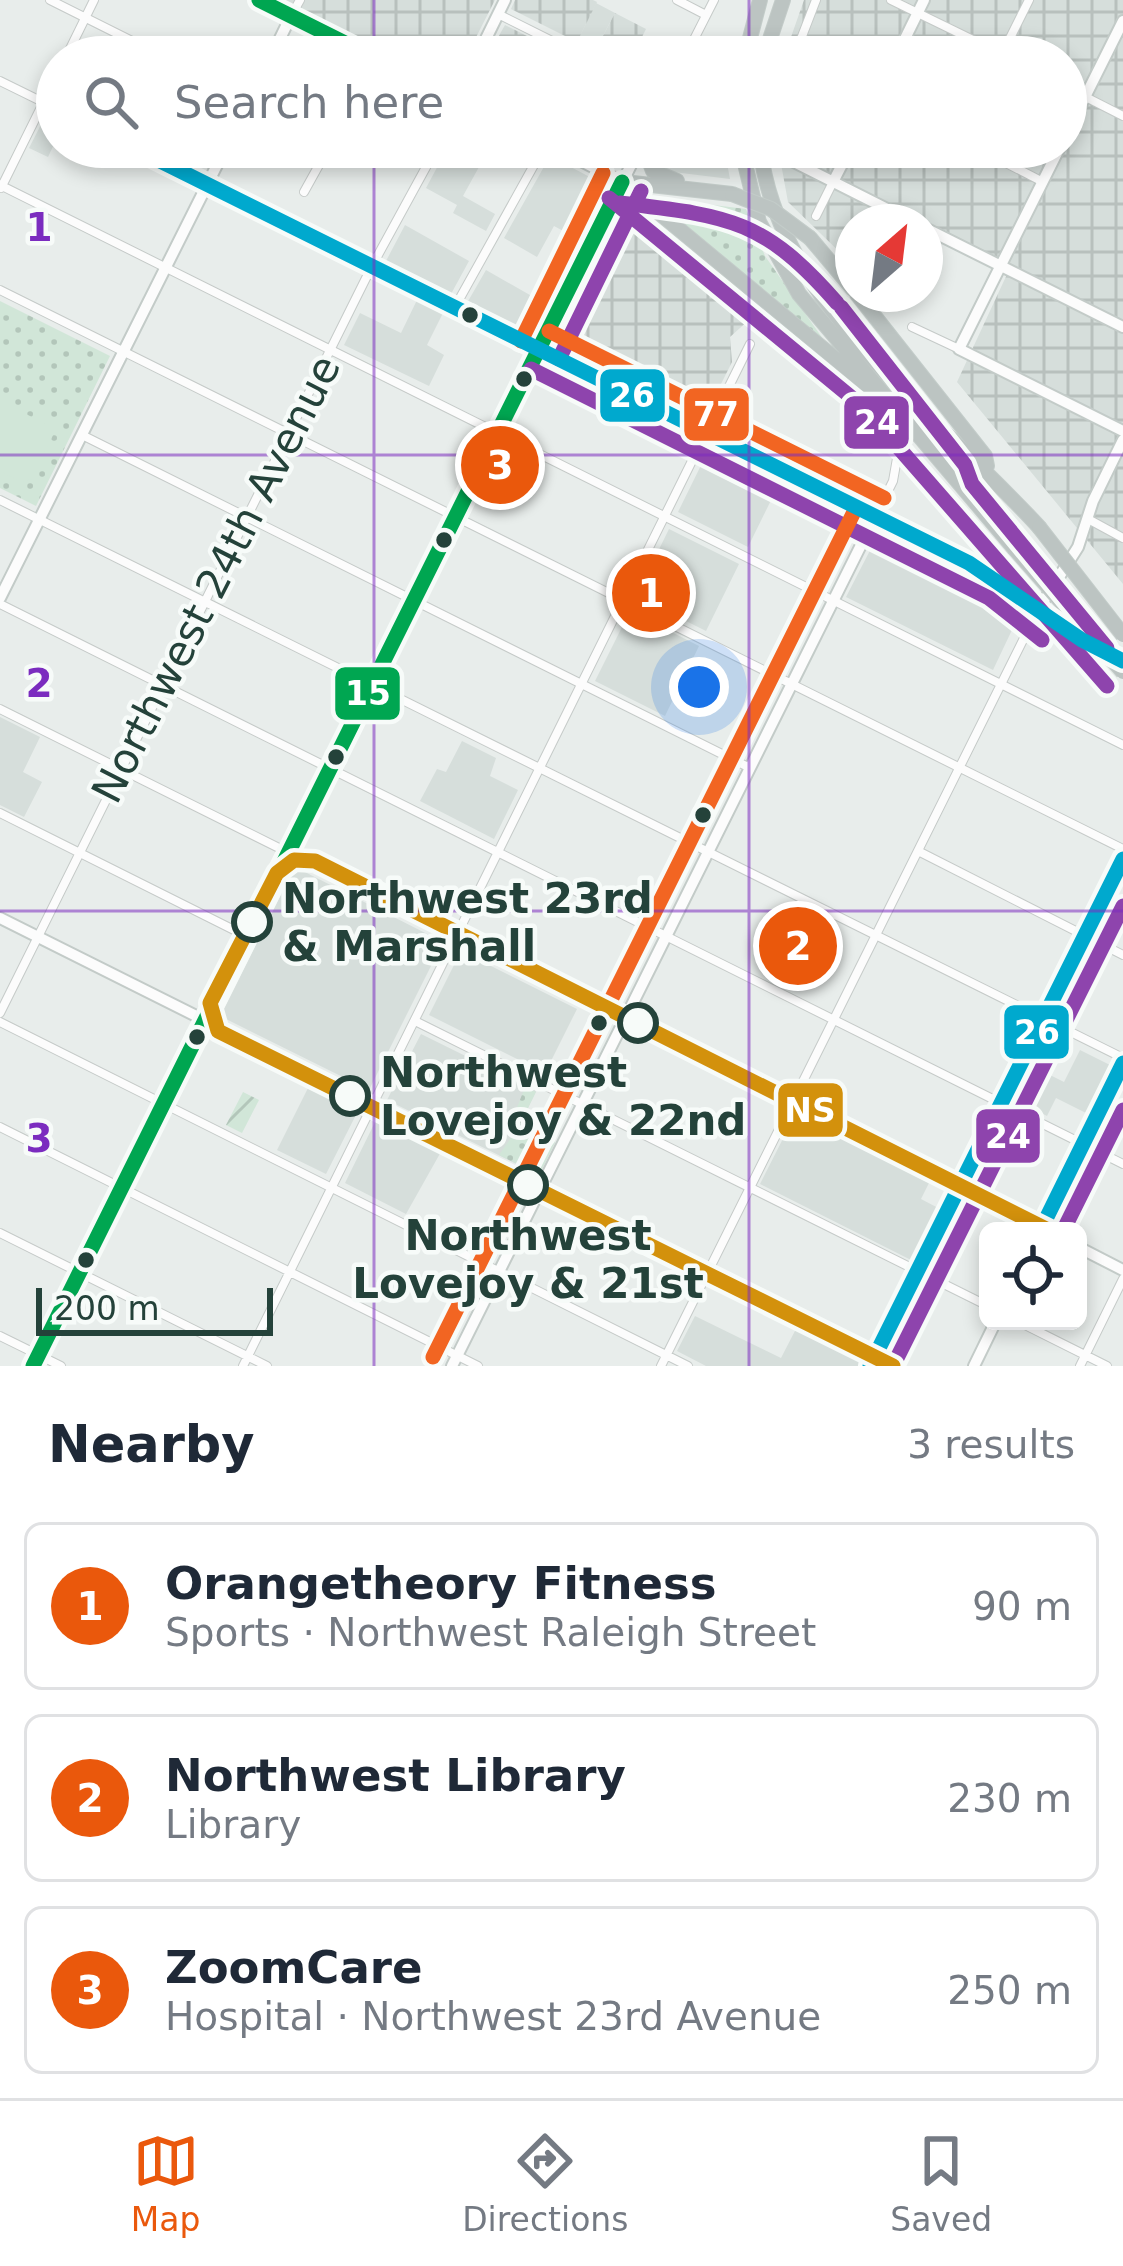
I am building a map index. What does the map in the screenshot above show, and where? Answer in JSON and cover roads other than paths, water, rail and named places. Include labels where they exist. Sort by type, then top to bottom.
[{"type":"highway","points":[[751,36],[760,0]]},
{"type":"highway","points":[[771,36],[783,0]]},
{"type":"highway","points":[[651,168],[659,176],[711,191]]},
{"type":"highway","points":[[745,168],[773,253],[878,392],[1123,672]]},
{"type":"highway","points":[[766,168],[776,217],[820,295],[1039,527],[1123,635]]},
{"type":"highway","points":[[622,182],[732,194],[770,209],[810,238],[835,268]]},
{"type":"highway","points":[[622,182],[878,392]]},
{"type":"highway","points":[[613,202],[640,203],[712,256]]},
{"type":"highway","points":[[871,312],[985,456],[988,471]]},
{"type":"street","points":[[50,0],[122,36]]},
{"type":"street","points":[[77,36],[94,0]]},
{"type":"street","points":[[259,0],[331,36]]},
{"type":"street","points":[[281,36],[300,0]]},
{"type":"street","points":[[487,36],[505,0]]},
{"type":"street","points":[[677,0],[706,15]]},
{"type":"street","points":[[696,36],[714,0]]},
{"type":"street","points":[[801,36],[816,0]]},
{"type":"street","points":[[891,0],[966,36]]},
{"type":"street","points":[[906,36],[924,0]]},
{"type":"street","points":[[1013,36],[1028,0]]},
{"type":"street","points":[[498,14],[542,36]]},
{"type":"street","points":[[1087,93],[1123,21]]},
{"type":"street","points":[[0,81],[36,98]]},
{"type":"street","points":[[1087,98],[1123,116]]},
{"type":"street","points":[[36,117],[0,187],[1123,745]]},
{"type":"street","points":[[175,168],[1000,580],[1088,646],[1123,661]]},
{"type":"street","points":[[215,168],[0,602],[1123,1164]]},
{"type":"street","points":[[304,192],[317,168]]},
{"type":"street","name":"Northwest 24th Avenue","points":[[0,1013],[372,266],[426,168]]},
{"type":"street","points":[[455,307],[532,168]]},
{"type":"street","points":[[595,168],[622,182]]},
{"type":"street","points":[[36,1360],[630,168]]},
{"type":"street","points":[[806,168],[877,204]]},
{"type":"street","points":[[816,217],[840,168]]},
{"type":"street","points":[[1016,168],[1043,182]]},
{"type":"street","points":[[959,349],[1050,168]]},
{"type":"street","points":[[943,237],[1123,327]]},
{"type":"street","points":[[0,290],[1123,849]]},
{"type":"street","points":[[662,1366],[1038,610],[1073,557],[1123,436],[912,327]]},
{"type":"street","points":[[245,1361],[750,344]]},
{"type":"street","points":[[82,435],[750,768]]},
{"type":"street","points":[[455,1361],[893,481],[899,447]]},
{"type":"street","points":[[0,500],[1123,1061],[1046,1222]]},
{"type":"street","points":[[1087,518],[1123,538]]},
{"type":"street","points":[[0,709],[1026,1222]]},
{"type":"street","points":[[0,813],[248,937]]},
{"type":"street","points":[[918,851],[1123,955]]},
{"type":"street","points":[[873,1361],[1123,859]]},
{"type":"street","points":[[0,918],[708,1272],[873,1361],[897,1366]]},
{"type":"street","points":[[415,1021],[979,1302]]},
{"type":"street","points":[[0,1022],[688,1366]]},
{"type":"street","points":[[0,1127],[290,1272],[455,1361],[478,1366]]},
{"type":"street","points":[[0,1233],[245,1361],[267,1366]]},
{"type":"street","points":[[1087,1252],[1123,1270]]},
{"type":"street","points":[[1080,1366],[1123,1279]]},
{"type":"street","points":[[974,1366],[992,1330]]},
{"type":"street","points":[[1035,1330],[1107,1366]]},
{"type":"street","points":[[0,1336],[36,1360],[61,1366]]},
{"type":"place","name":"ZoomCare","points":[[500,465]]},
{"type":"place","name":"Orangetheory Fitness","points":[[651,593]]},
{"type":"place","name":"Northwest 23rd & Marshall","points":[[252,922]]},
{"type":"place","name":"Northwest Library","points":[[798,946]]},
{"type":"place","name":"Northwest Lovejoy & 22nd","points":[[350,1096]]},
{"type":"place","name":"Northwest Lovejoy & 21st","points":[[528,1185]]}]
